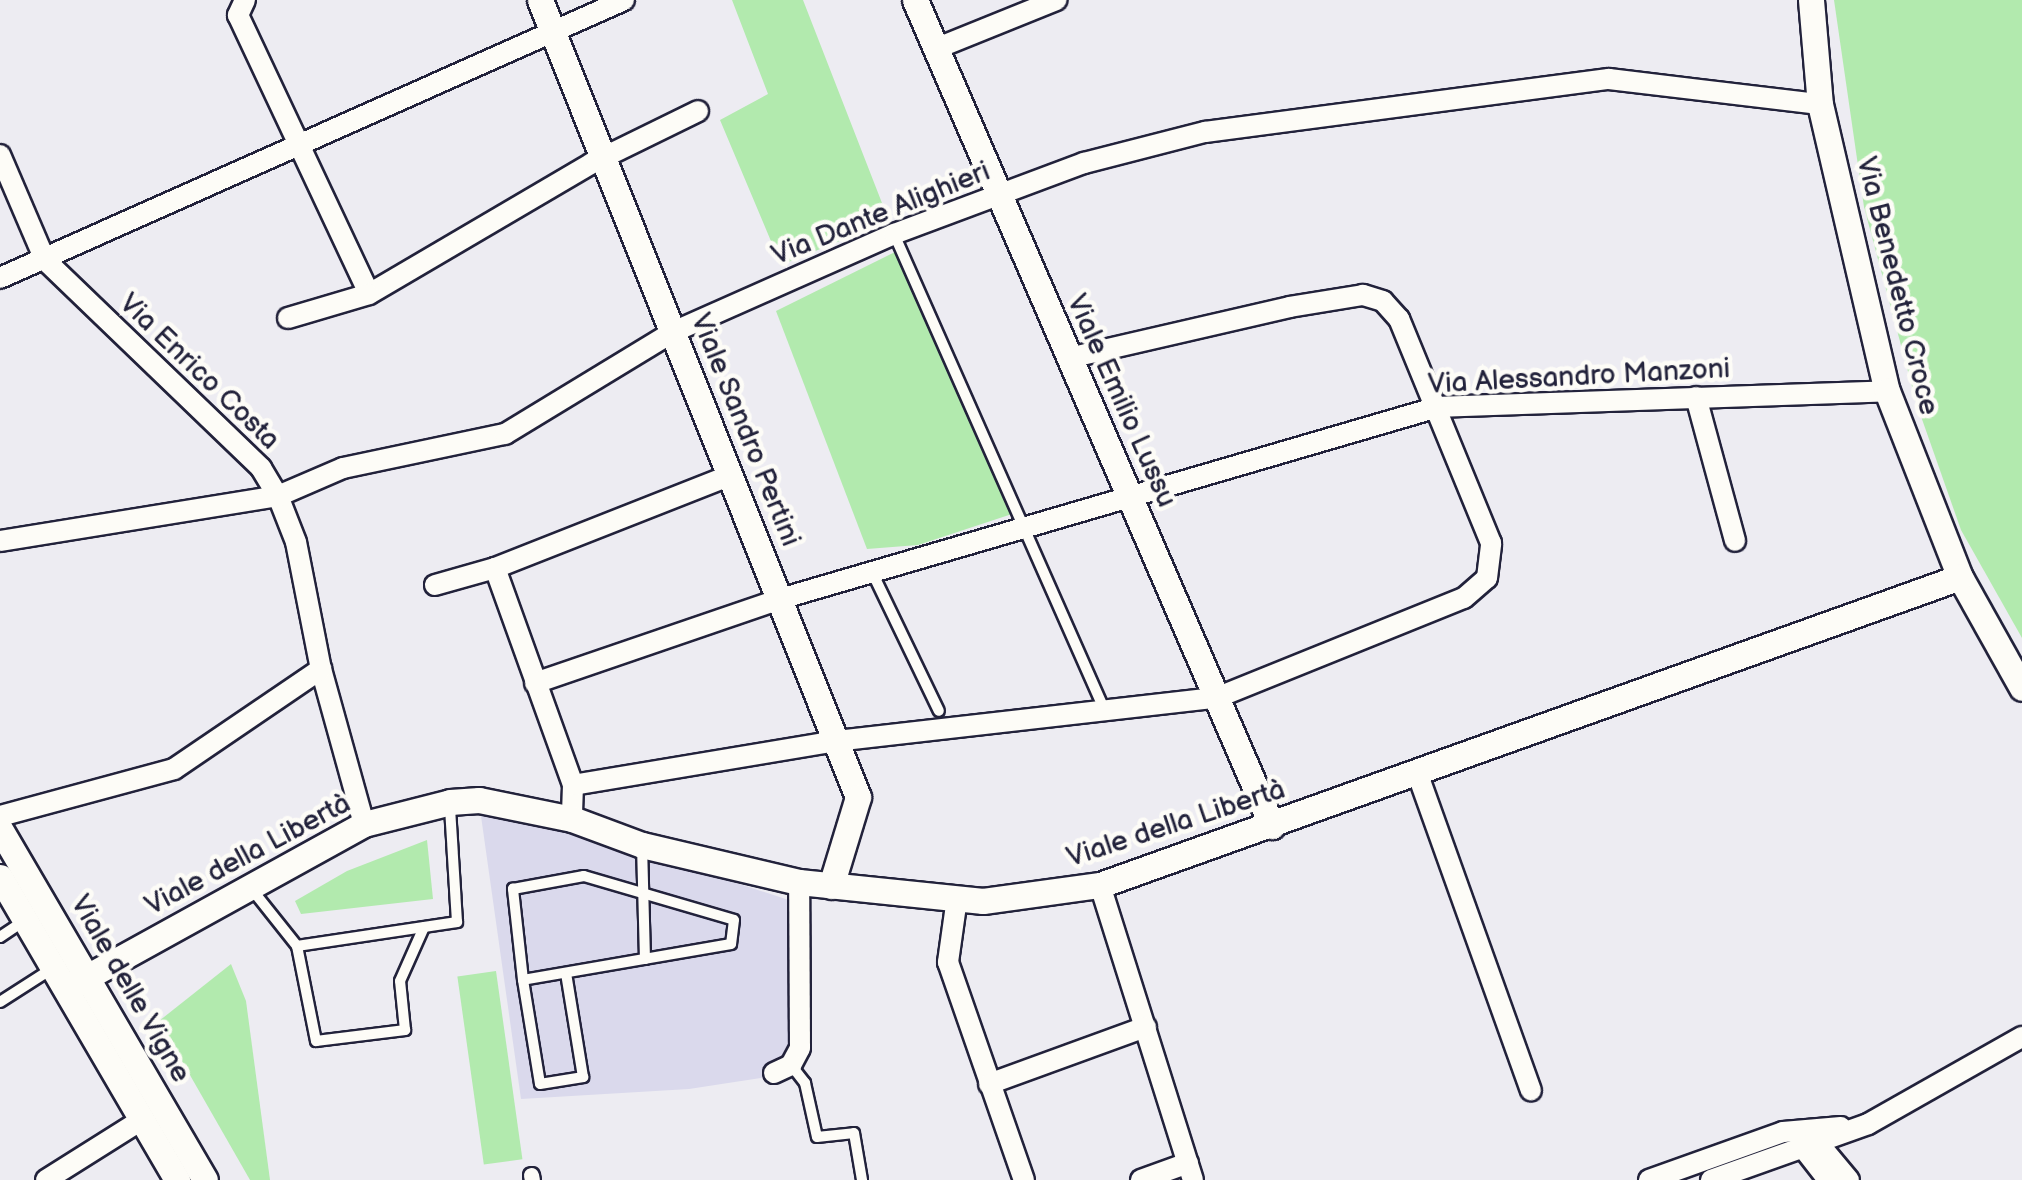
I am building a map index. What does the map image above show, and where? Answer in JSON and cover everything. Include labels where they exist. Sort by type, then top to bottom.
[{"type":"street","points":[[246,0],[238,15],[369,294]]},
{"type":"street","name":"Viale Sandro Pertini","points":[[540,0],[858,797],[831,886]]},
{"type":"street","points":[[0,278],[624,0]]},
{"type":"street","name":"Viale Emilio Lussu","points":[[916,0],[1272,826]]},
{"type":"street","points":[[935,49],[1056,0]]},
{"type":"street","name":"Via Benedetto Croce","points":[[1811,0],[1820,104],[1887,392],[1960,577],[2022,688]]},
{"type":"street","name":"Via Dante Alighieri","points":[[0,541],[278,496],[344,468],[505,434],[673,332],[894,234],[1084,163],[1206,132],[1570,81],[1628,81],[1820,104]]},
{"type":"street","points":[[288,318],[369,294],[604,156],[698,111]]},
{"type":"street","name":"Via Enrico Costa","points":[[0,155],[45,260],[261,468],[278,496],[296,542],[321,669],[364,824]]},
{"type":"street","points":[[574,785],[836,741],[1216,698],[1464,598],[1487,578],[1491,543],[1399,319],[1384,301],[1363,295],[1178,329],[1069,358]]},
{"type":"street","name":"Via Alessandro Manzoni","points":[[535,684],[780,599],[1128,493],[1438,408],[1887,392]]},
{"type":"street","points":[[1696,397],[1736,541]]},
{"type":"street","points":[[435,585],[494,568],[731,475]]},
{"type":"street","points":[[494,568],[574,785],[572,818]]},
{"type":"street","name":"Viale della Libertà","points":[[72,971],[249,887],[364,824],[450,802],[479,800],[572,818],[642,845],[799,882],[983,901],[1100,886],[1418,775],[1960,577]]},
{"type":"street","points":[[0,816],[174,770],[321,669]]},
{"type":"street","points":[[1418,775],[1532,1090]]},
{"type":"street","name":"Viale delle Vigne","points":[[0,829],[177,1180]]},
{"type":"street","name":"Viale delle Vigne","points":[[0,876],[26,920],[72,971],[205,1180]]},
{"type":"street","points":[[782,1069],[800,1048],[799,882]]},
{"type":"street","points":[[1100,886],[1190,1172],[1141,1180]]},
{"type":"street","points":[[957,898],[948,962],[1024,1180]]},
{"type":"street","points":[[989,1084],[1146,1026]]},
{"type":"street","points":[[1649,1180],[1868,1124],[2022,1037]]},
{"type":"street","points":[[46,1180],[143,1119]]},
{"type":"street","points":[[1711,1180],[1809,1140]]},
{"type":"street","points":[[1809,1140],[1828,1180]]},
{"type":"street","points":[[1809,1140],[1849,1180]]},
{"type":"lane","points":[[894,234],[1105,711]]},
{"type":"lane","points":[[872,571],[938,711]]},
{"type":"lane","points":[[297,946],[457,922],[450,802]]},
{"type":"lane","points":[[642,845],[639,892],[645,959]]},
{"type":"lane","points":[[523,980],[731,944],[734,920],[584,876],[513,889],[523,980],[540,1084],[583,1077],[566,973]]},
{"type":"lane","points":[[249,887],[297,946],[316,1041],[405,1030],[400,981],[424,927]]},
{"type":"lane","points":[[0,937],[26,920]]},
{"type":"lane","points":[[0,1002],[72,971]]},
{"type":"lane","points":[[782,1069],[805,1083],[817,1138],[854,1133],[862,1180]]},
{"type":"shaded area","points":[[480,809],[573,830],[801,904],[800,1033],[789,1060],[768,1077],[689,1089],[521,1099]]},
{"type":"green space","points":[[732,0],[803,0],[889,221],[781,265],[720,120],[768,94]]},
{"type":"green space","points":[[1834,0],[2022,0],[2022,638],[1961,530],[1917,405],[1864,207]]},
{"type":"green space","points":[[895,252],[1012,514],[918,545],[867,549],[776,311]]},
{"type":"green space","points":[[427,840],[433,899],[301,914],[295,901],[347,871]]},
{"type":"green space","points":[[231,964],[246,1001],[270,1180],[250,1180],[159,1021]]},
{"type":"green space","points":[[496,971],[522,1159],[484,1165],[457,976]]}]
